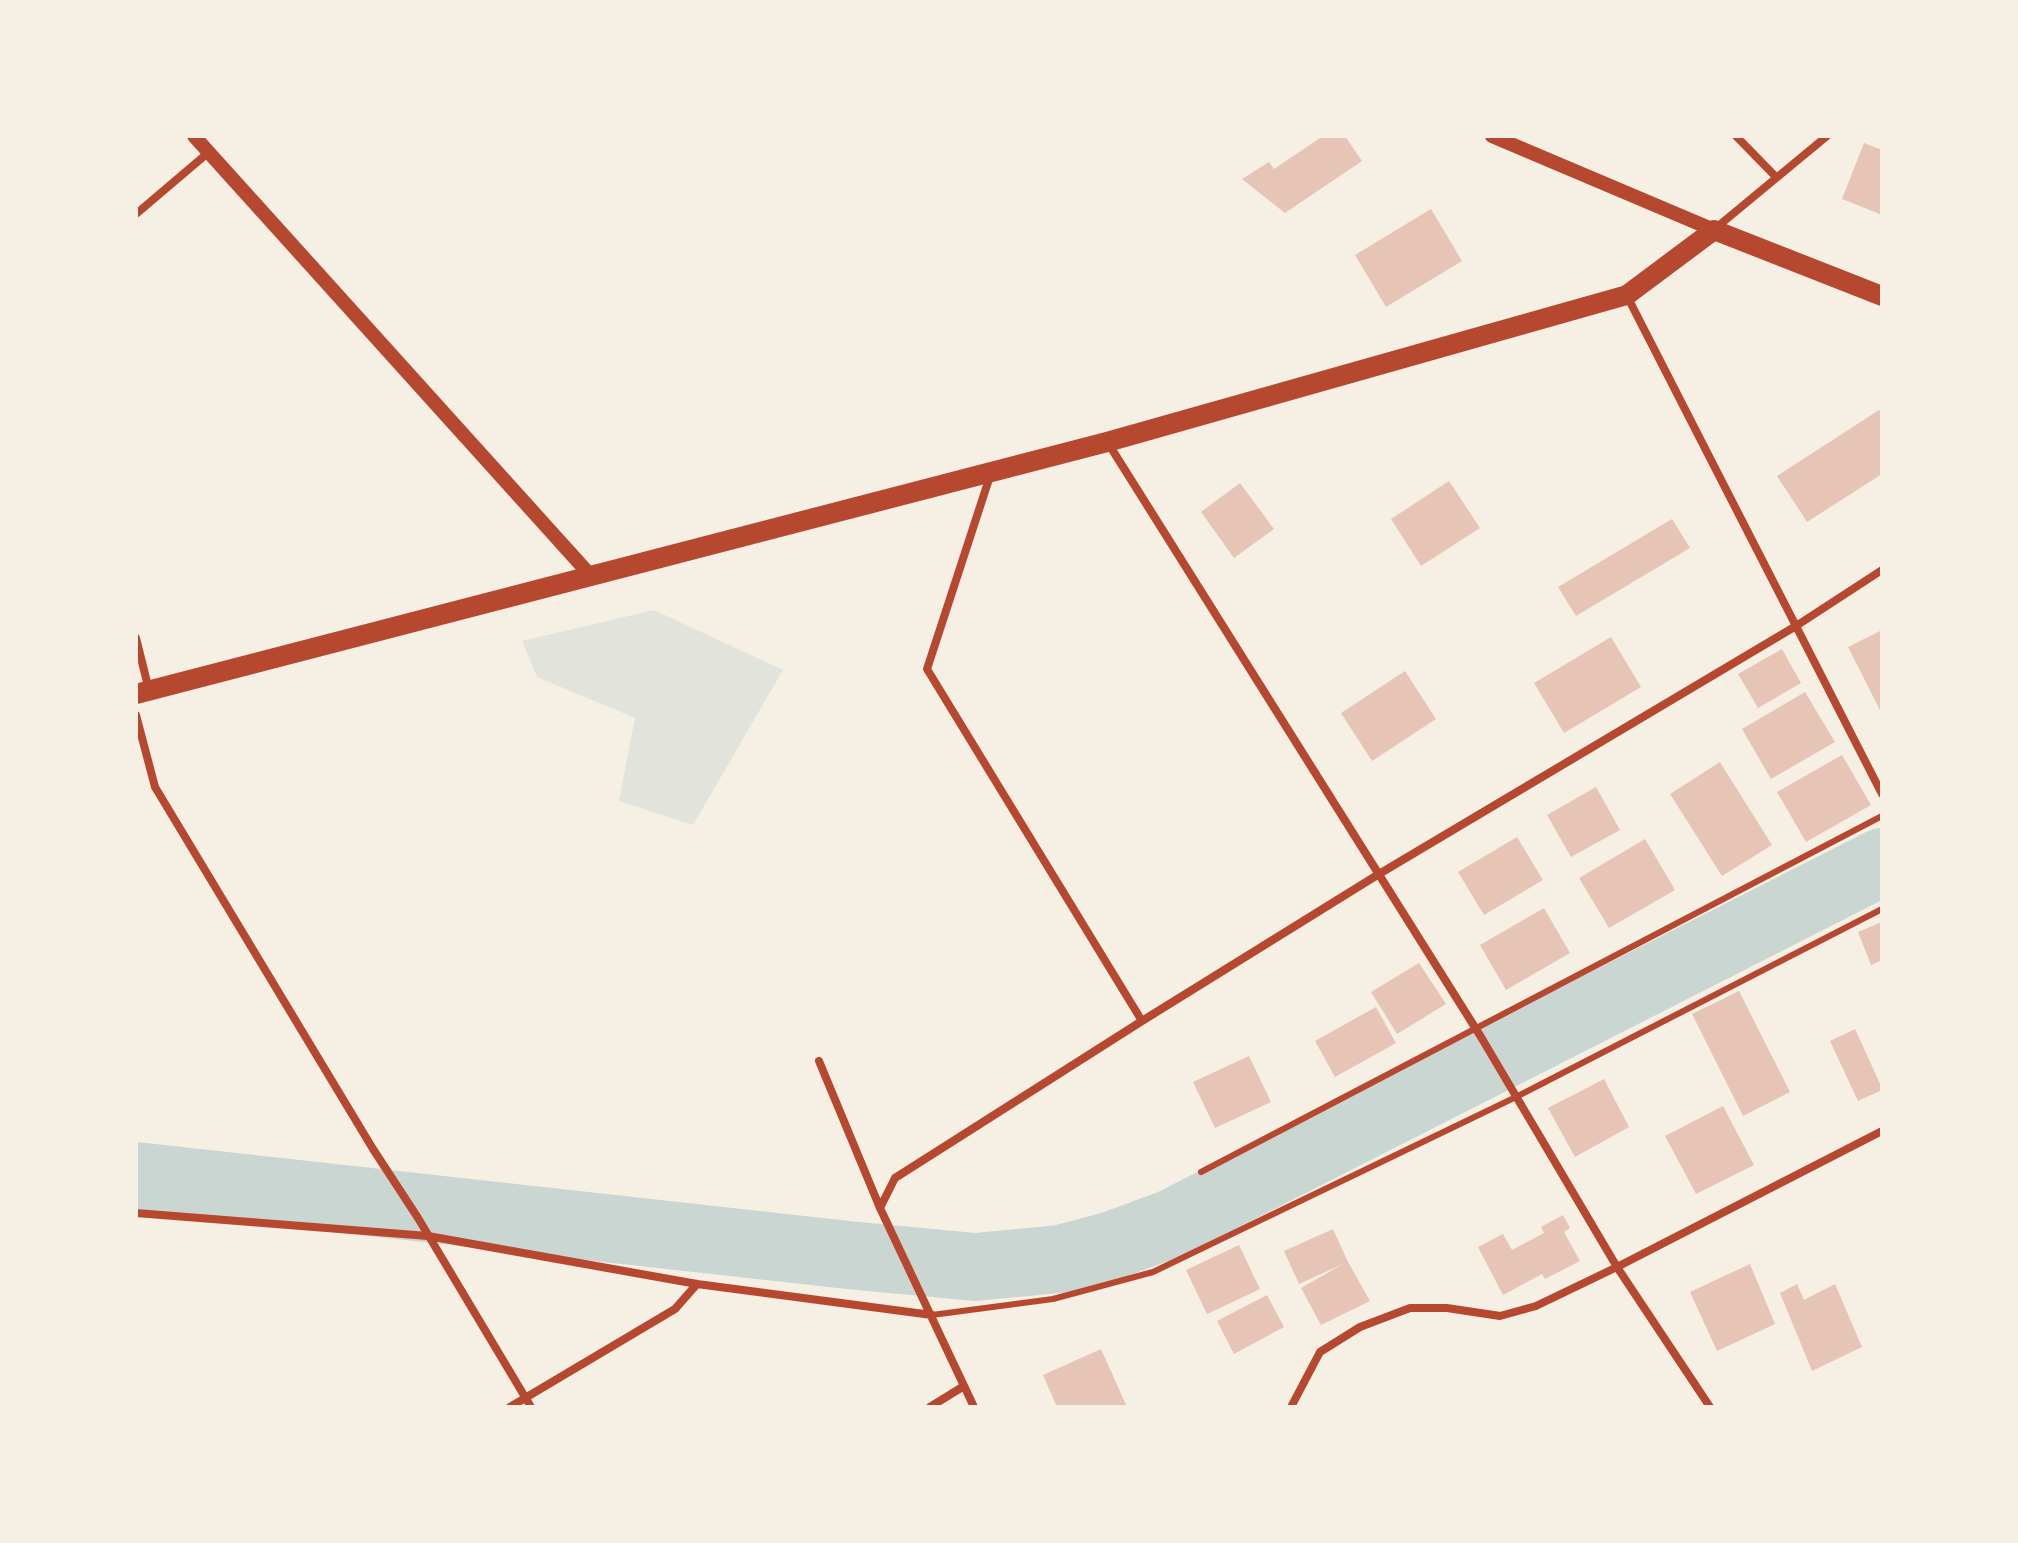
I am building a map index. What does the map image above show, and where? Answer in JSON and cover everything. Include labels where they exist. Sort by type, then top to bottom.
[{"type":"main road","points":[[142,692],[1107,442],[1627,295],[1714,230],[1882,296]]},
{"type":"street","points":[[194,136],[591,576]]},
{"type":"street","points":[[1492,136],[1714,230],[1827,136]]},
{"type":"street","points":[[1736,136],[1776,177]]},
{"type":"street","points":[[136,214],[209,152]]},
{"type":"street","points":[[1627,295],[1882,794]]},
{"type":"street","points":[[1107,442],[1481,1037],[1617,1267],[1710,1407]]},
{"type":"street","points":[[991,472],[927,669],[1142,1021]]},
{"type":"street","points":[[880,1208],[895,1178],[1379,874],[1796,626],[1882,570]]},
{"type":"street","points":[[136,638],[142,692]]},
{"type":"street","points":[[136,715],[155,787],[531,1407]]},
{"type":"street","points":[[819,1061],[880,1208],[974,1407]]},
{"type":"street","points":[[1291,1407],[1320,1352],[1360,1327],[1410,1308],[1447,1308],[1500,1316],[1536,1306],[1882,1131]]},
{"type":"street","points":[[136,1213],[428,1236],[697,1284],[932,1315]]},
{"type":"street","points":[[510,1407],[675,1309],[697,1284]]},
{"type":"street","points":[[930,1407],[964,1386]]},
{"type":"lane","points":[[1201,1172],[1882,816]]},
{"type":"lane","points":[[932,1315],[1053,1299],[1153,1272],[1516,1097],[1882,909]]},
{"type":"shaded area","points":[[654,610],[783,670],[693,825],[619,801],[635,718],[537,677],[522,641]]},
{"type":"building","points":[[1323,136],[1345,136],[1362,161],[1285,213],[1242,179],[1269,162],[1274,169]]},
{"type":"building","points":[[1864,143],[1882,150],[1882,215],[1842,199]]},
{"type":"building","points":[[1431,209],[1462,261],[1386,307],[1355,255]]},
{"type":"building","points":[[1879,410],[1882,414],[1882,474],[1807,522],[1777,476]]},
{"type":"building","points":[[1449,481],[1480,528],[1421,566],[1391,519]]},
{"type":"building","points":[[1240,483],[1274,529],[1234,558],[1201,512]]},
{"type":"building","points":[[1672,519],[1690,548],[1576,616],[1558,587]]},
{"type":"building","points":[[1882,630],[1882,714],[1848,647]]},
{"type":"building","points":[[1611,637],[1641,687],[1564,733],[1534,683]]},
{"type":"building","points":[[1782,649],[1801,683],[1758,708],[1738,674]]},
{"type":"building","points":[[1405,671],[1436,719],[1372,761],[1341,713]]},
{"type":"building","points":[[1805,692],[1835,742],[1771,779],[1742,729]]},
{"type":"building","points":[[1842,755],[1871,805],[1806,842],[1777,792]]},
{"type":"building","points":[[1720,762],[1772,845],[1722,876],[1670,794]]},
{"type":"building","points":[[1596,787],[1620,830],[1571,857],[1547,815]]},
{"type":"building","points":[[1517,837],[1543,880],[1484,915],[1458,872]]},
{"type":"building","points":[[1645,839],[1675,890],[1609,928],[1579,878]]},
{"type":"building","points":[[1544,908],[1570,953],[1506,990],[1480,945]]},
{"type":"building","points":[[1882,922],[1882,960],[1871,965],[1858,932]]},
{"type":"building","points":[[1419,963],[1446,1004],[1397,1034],[1371,992]]},
{"type":"building","points":[[1739,991],[1790,1092],[1743,1116],[1692,1014]]},
{"type":"building","points":[[1376,1007],[1396,1043],[1335,1077],[1315,1041]]},
{"type":"building","points":[[1855,1029],[1882,1088],[1858,1101],[1830,1041]]},
{"type":"building","points":[[1249,1056],[1271,1102],[1215,1128],[1193,1082]]},
{"type":"building","points":[[1604,1079],[1629,1127],[1575,1157],[1548,1108]]},
{"type":"building","points":[[1723,1106],[1754,1165],[1696,1194],[1665,1136]]},
{"type":"building","points":[[1563,1215],[1570,1228],[1564,1232],[1580,1261],[1545,1279],[1542,1274],[1503,1295],[1478,1247],[1503,1234],[1512,1250],[1544,1233],[1541,1227]]},
{"type":"building","points":[[1333,1229],[1370,1301],[1321,1325],[1301,1288],[1343,1264],[1299,1284],[1284,1251]]},
{"type":"building","points":[[1239,1245],[1260,1289],[1207,1314],[1186,1270]]},
{"type":"building","points":[[1750,1264],[1775,1324],[1717,1351],[1690,1292]]},
{"type":"building","points":[[1797,1284],[1804,1300],[1835,1284],[1862,1347],[1812,1371],[1780,1293]]},
{"type":"building","points":[[1267,1295],[1284,1327],[1234,1354],[1217,1321]]},
{"type":"building","points":[[1101,1349],[1127,1407],[1057,1407],[1043,1375]]},
{"type":"waterway","points":[[136,1176],[975,1267],[1060,1259],[1113,1245],[1170,1224],[1882,862]]}]
